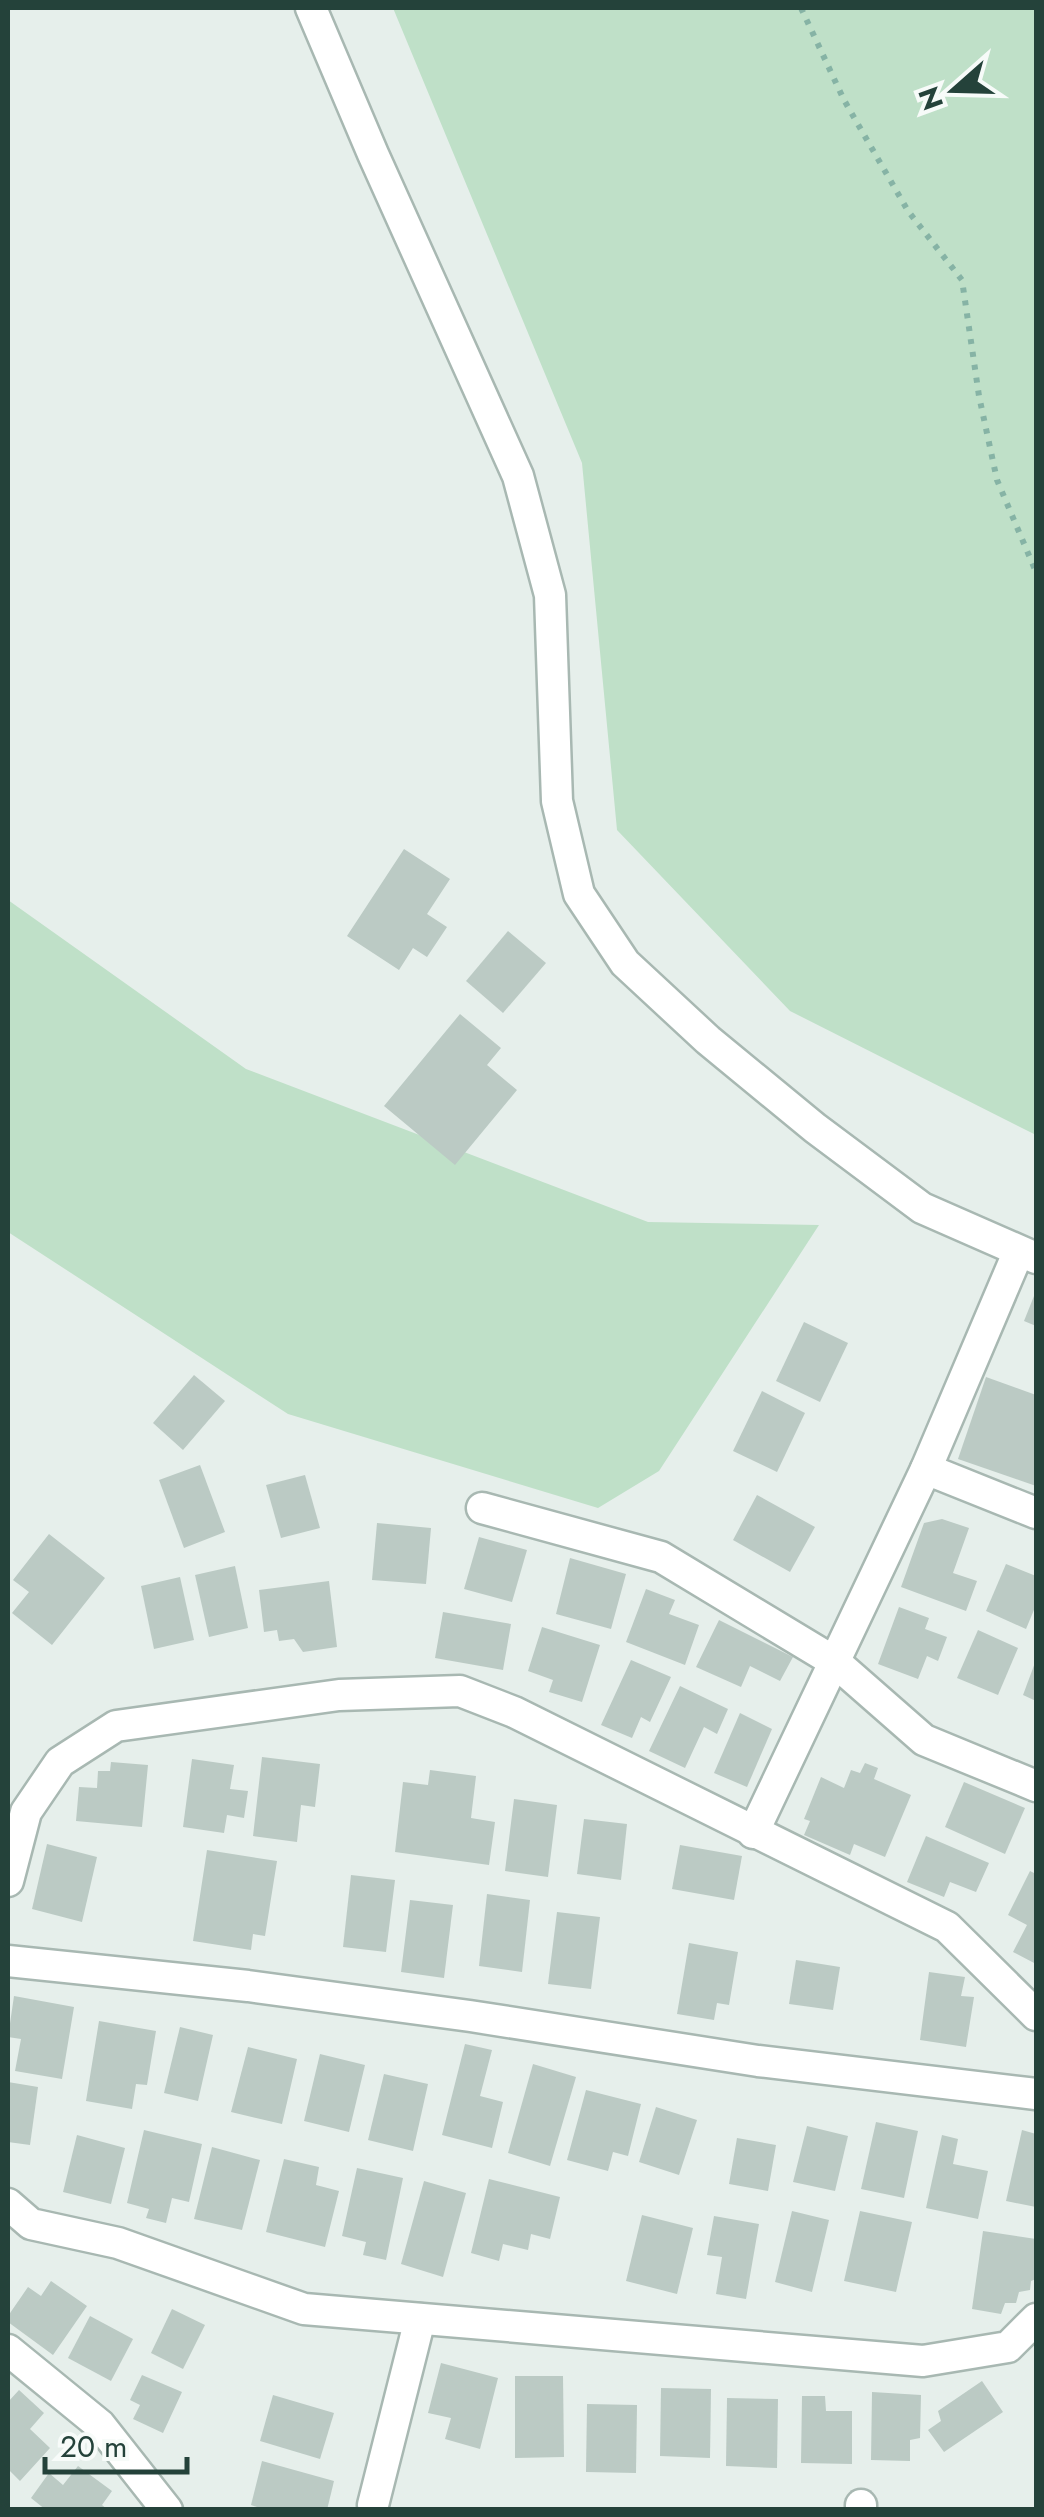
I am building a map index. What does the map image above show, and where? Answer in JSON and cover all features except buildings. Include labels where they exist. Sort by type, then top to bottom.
[{"type":"street","points":[[312,8],[518,476],[550,595],[557,801],[579,894],[624,964],[757,1081],[922,1208],[1027,1256],[753,1833]]},
{"type":"street","points":[[926,1469],[1036,1512]]},
{"type":"street","points":[[482,1508],[662,1557],[834,1662],[924,1740],[1036,1786]]},
{"type":"street","points":[[8,1881],[26,1812],[60,1762],[116,1726],[338,1695],[460,1691],[514,1712],[947,1927],[1036,2015]]},
{"type":"street","points":[[8,1961],[248,1986],[758,2061],[1036,2094]]},
{"type":"street","points":[[8,2204],[31,2224],[118,2243],[304,2309],[923,2361],[1008,2346],[1036,2319]]},
{"type":"street","points":[[373,2505],[420,2318]]},
{"type":"street","points":[[8,2350],[100,2425],[167,2510]]},
{"type":"path","points":[[801,8],[844,100],[908,210],[962,280],[979,396],[998,480],[1036,572]]},
{"type":"green space","points":[[393,8],[1036,8],[1036,1135],[790,1011],[617,830],[582,463]]},
{"type":"green space","points":[[8,900],[246,1069],[648,1222],[819,1225],[659,1471],[598,1508],[288,1414],[8,1232]]}]
